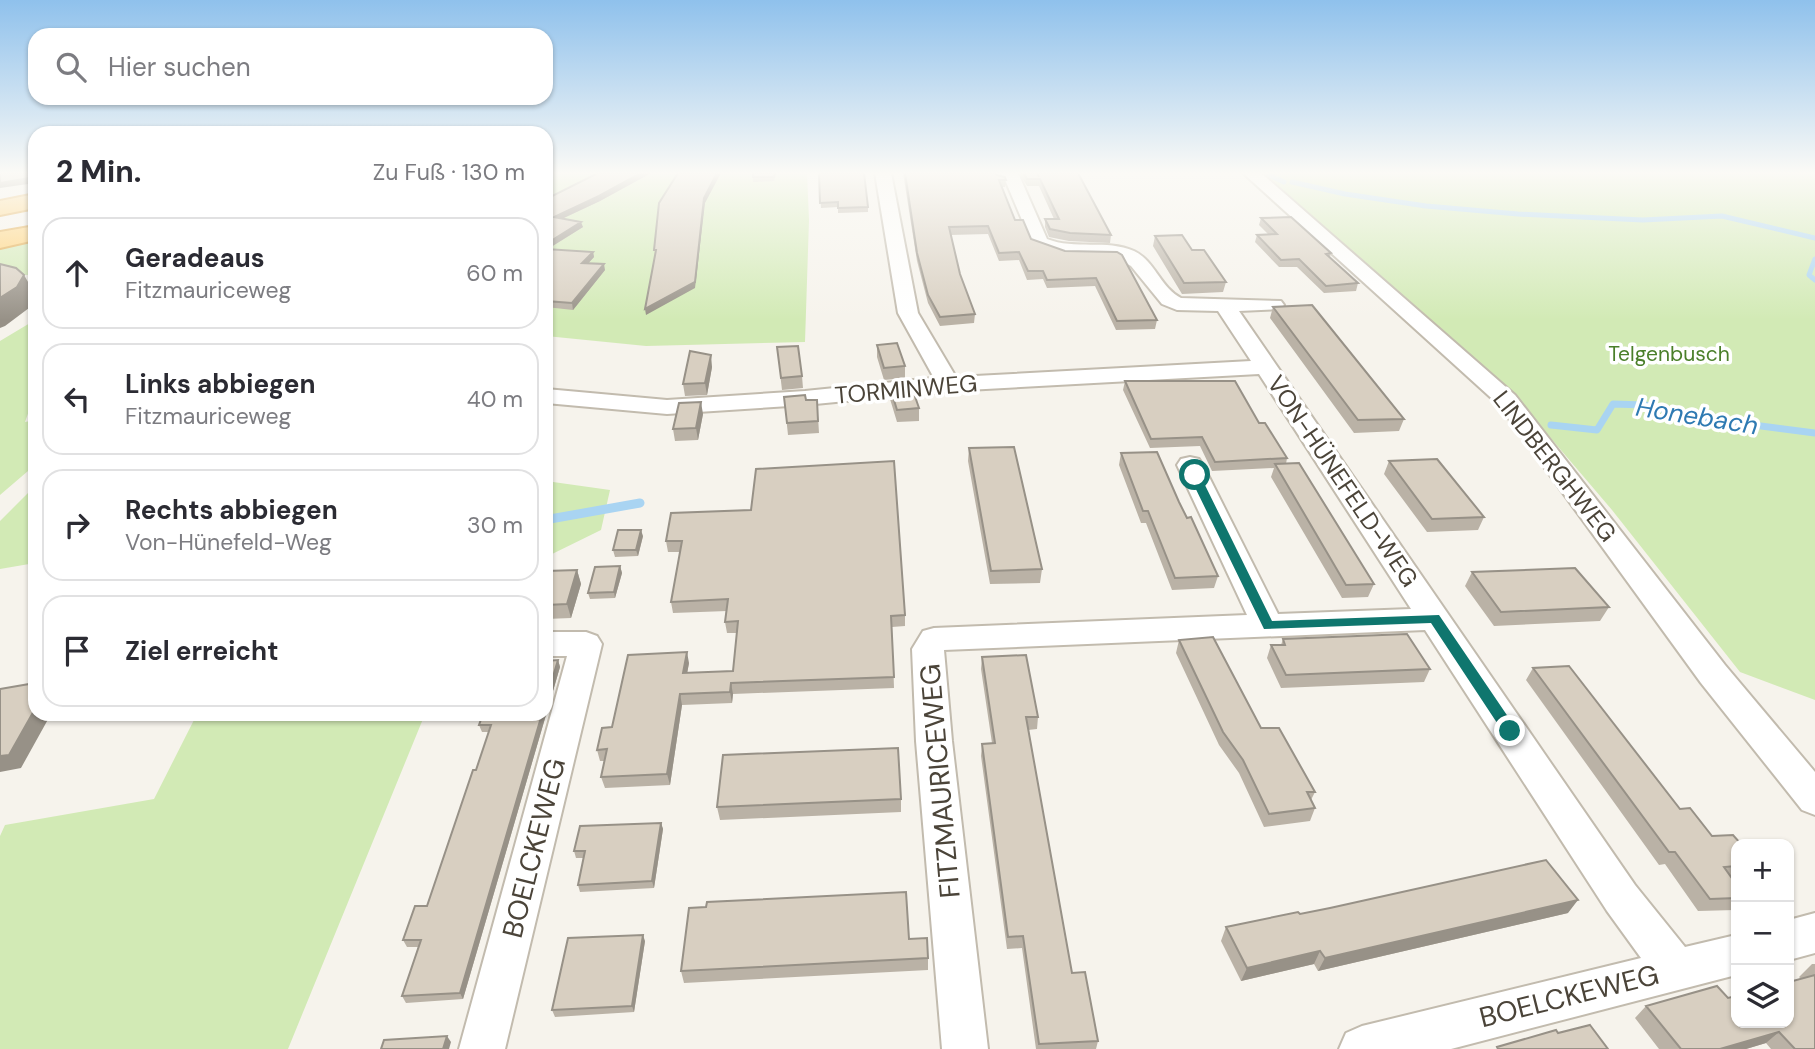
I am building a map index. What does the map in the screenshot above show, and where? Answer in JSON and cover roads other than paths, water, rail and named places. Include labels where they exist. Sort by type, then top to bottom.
[{"type":"highway","points":[[0,228],[28,222]]},
{"type":"highway","points":[[0,240],[28,234]]},
{"type":"street","points":[[892,222],[908,313],[949,384]]},
{"type":"street","points":[[1031,222],[1039,242],[1063,251],[1116,251],[1134,259],[1168,302],[1187,306],[1274,305]]},
{"type":"street","name":"LINDBERGHWEG","points":[[1306,222],[1507,400],[1713,674],[1815,799]]},
{"type":"street","name":"VON-HÜNEFELD-WEG","points":[[1225,305],[1621,898],[1675,969]]},
{"type":"street","name":"TORMINWEG","points":[[553,397],[667,407],[1100,374],[1267,368]]},
{"type":"street","points":[[1190,465],[1268,626]]},
{"type":"street","name":"FITZMAURICEWEG","points":[[965,1049],[934,741],[928,649],[934,639],[1434,619]]},
{"type":"street","name":"BOELCKEWEG","points":[[482,1049],[586,644],[553,645]]},
{"type":"street","points":[[1794,939],[1815,933]]},
{"type":"street","name":"BOELCKEWEG","points":[[1362,1049],[1443,1040],[1675,969],[1731,956]]},
{"type":"waterway","points":[[1747,222],[1815,238]]},
{"type":"waterway","points":[[1815,259],[1809,275],[1815,280]]},
{"type":"waterway","name":"Honebach","points":[[1551,425],[1597,430],[1613,404],[1645,405],[1700,418],[1815,433]]},
{"type":"waterway","points":[[553,518],[640,503]]},
{"type":"park label","name":"Telgenbusch","points":[[1669,354]]}]
